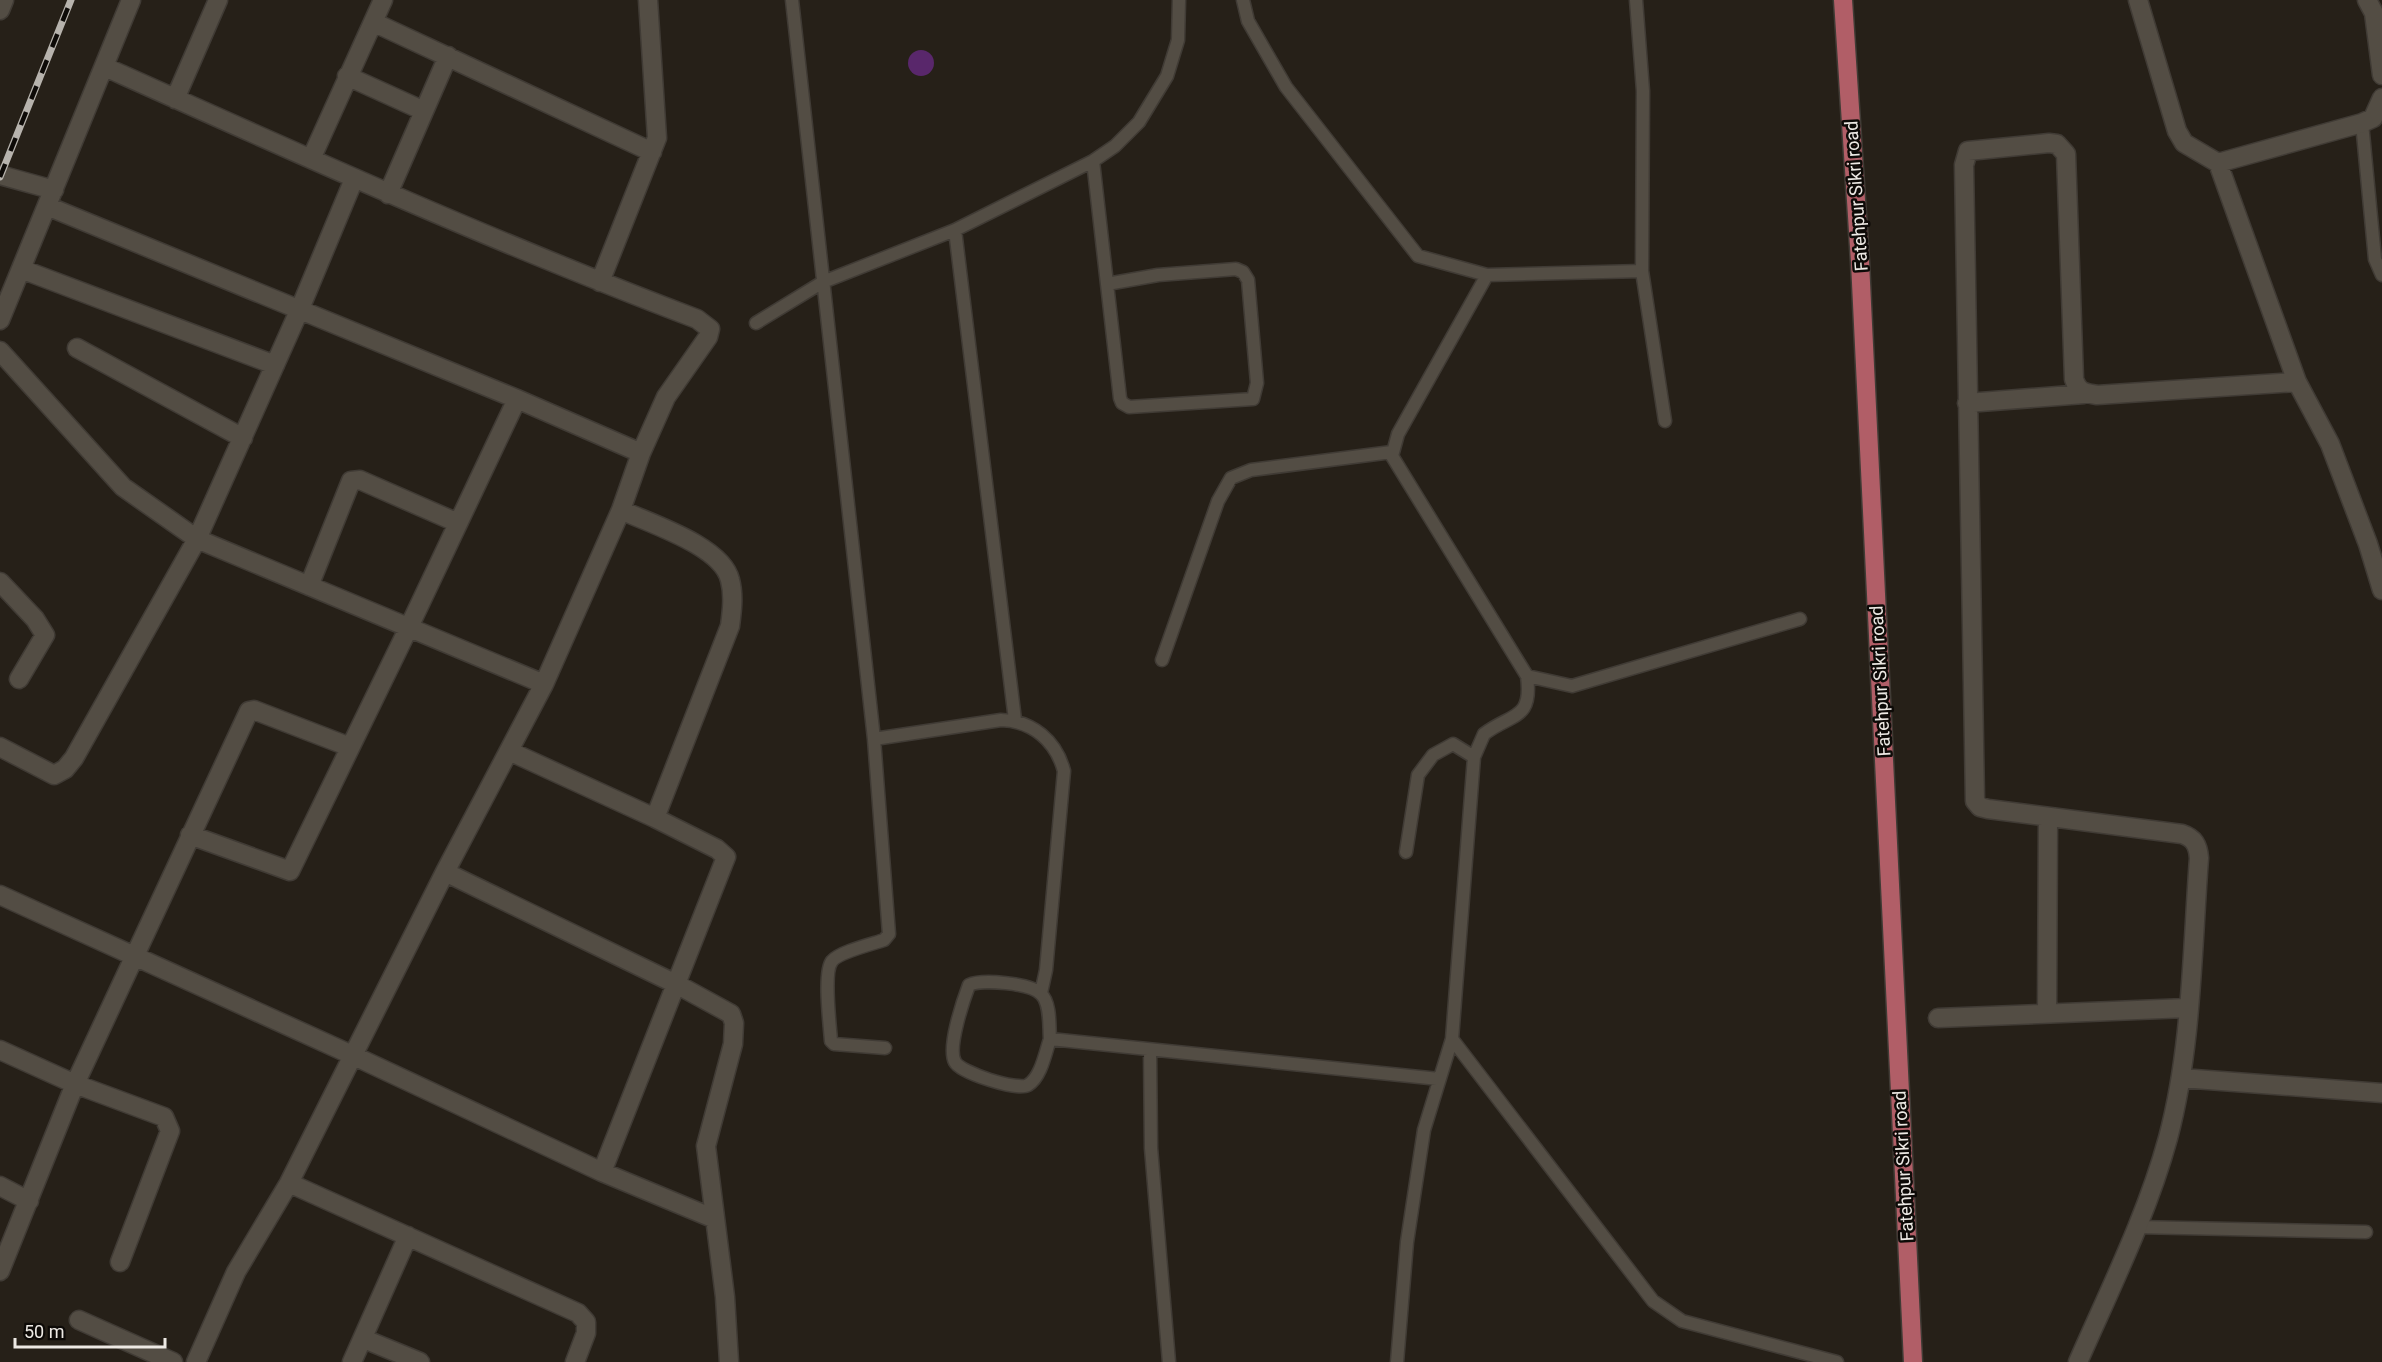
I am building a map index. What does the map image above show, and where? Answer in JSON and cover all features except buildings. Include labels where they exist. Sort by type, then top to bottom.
[{"type":"main road","name":"Fatehpur Sikri road","points":[[1844,0],[1860,262],[1913,1362]]},
{"type":"street","points":[[0,10],[4,0]]},
{"type":"street","points":[[0,321],[131,0]]},
{"type":"street","points":[[175,99],[218,0]]},
{"type":"street","points":[[311,159],[383,0]]},
{"type":"street","points":[[2138,0],[2176,131],[2184,143],[2218,163],[2297,382],[2330,444],[2368,544],[2382,590]]},
{"type":"street","points":[[2367,0],[2374,13],[2382,75]]},
{"type":"street","points":[[600,282],[652,152],[658,123],[644,2]]},
{"type":"street","points":[[373,22],[652,152]]},
{"type":"street","points":[[388,194],[448,56]]},
{"type":"street","points":[[105,67],[388,194],[600,282],[697,319],[710,329],[708,337],[666,397],[641,453],[621,510],[544,684],[445,872],[289,1183],[236,1272],[196,1362]]},
{"type":"street","points":[[347,76],[424,111]]},
{"type":"street","points":[[2218,163],[2362,123],[2373,118],[2382,98]]},
{"type":"street","points":[[2078,1362],[2158,1171],[2181,1078],[2198,846],[2189,837],[2181,834],[1980,807],[1973,794],[1964,165],[1968,151],[2049,143],[2057,144],[2066,154],[2074,379],[2078,389],[2084,393]]},
{"type":"street","points":[[0,175],[299,311],[517,399],[641,453]]},
{"type":"street","points":[[0,747],[54,775],[65,770],[74,758],[197,539],[299,311],[354,179]]},
{"type":"street","points":[[21,269],[275,365]]},
{"type":"street","points":[[77,348],[243,438]]},
{"type":"street","points":[[0,351],[123,487],[197,539],[544,684]]},
{"type":"street","points":[[1967,403],[2084,393],[2097,395],[2297,382]]},
{"type":"street","points":[[190,835],[288,873],[409,627],[517,399]]},
{"type":"street","points":[[309,586],[351,481],[360,480],[458,524]]},
{"type":"street","points":[[621,510],[706,550],[720,561],[730,579],[733,604],[730,626],[655,818]]},
{"type":"street","points":[[0,582],[35,619],[45,635],[19,679]]},
{"type":"street","points":[[0,1271],[75,1084],[249,711],[254,710],[350,747]]},
{"type":"street","points":[[509,751],[655,818],[717,849],[726,857],[678,985],[602,1172]]},
{"type":"street","points":[[2047,1014],[2048,817]]},
{"type":"street","points":[[445,872],[678,985],[731,1014],[734,1023],[732,1044],[707,1135],[725,1297],[729,1362]]},
{"type":"street","points":[[0,895],[352,1054],[602,1172],[715,1219]]},
{"type":"street","points":[[1938,1018],[2187,1008]]},
{"type":"street","points":[[0,1050],[75,1084],[164,1117],[170,1131],[120,1262]]},
{"type":"street","points":[[2181,1078],[2382,1093]]},
{"type":"street","points":[[289,1183],[578,1313],[586,1322],[586,1333],[575,1362]]},
{"type":"street","points":[[0,1186],[29,1201]]},
{"type":"street","points":[[352,1362],[408,1236]]},
{"type":"street","points":[[80,1320],[173,1362]]},
{"type":"street","points":[[364,1339],[420,1362]]},
{"type":"lane","points":[[792,0],[874,739],[889,934],[884,940],[839,956],[832,961],[828,976],[831,1041],[834,1044],[885,1048]]},
{"type":"lane","points":[[756,323],[823,282],[955,230],[1093,161],[1139,122],[1167,76],[1178,40],[1179,0]]},
{"type":"lane","points":[[1243,0],[1248,21],[1286,87],[1410,250],[1428,261],[1487,275],[1642,271]]},
{"type":"lane","points":[[1636,0],[1643,91],[1642,271],[1665,421]]},
{"type":"lane","points":[[2362,123],[2375,259],[2382,275]]},
{"type":"lane","points":[[1093,161],[1107,284],[1122,403],[1129,407],[1253,399],[1257,382],[1248,280],[1243,272],[1236,269],[1158,275],[1107,284]]},
{"type":"lane","points":[[955,230],[1015,720]]},
{"type":"lane","points":[[1397,1362],[1407,1242],[1424,1130],[1452,1039],[1474,757],[1484,734],[1517,717],[1523,711],[1529,692],[1527,676],[1395,463],[1392,452],[1398,434],[1487,275]]},
{"type":"lane","points":[[1162,660],[1218,501],[1231,478],[1251,470],[1392,452]]},
{"type":"lane","points":[[1527,676],[1572,686],[1800,619]]},
{"type":"lane","points":[[874,739],[1001,720],[1015,720],[1036,730],[1049,741],[1060,757],[1064,771],[1046,970],[1041,993]]},
{"type":"lane","points":[[1406,852],[1418,775],[1425,762],[1453,744],[1474,757]]},
{"type":"lane","points":[[979,980],[1024,987],[1041,993],[1045,1000],[1049,1020],[1050,1040],[1036,1078],[1026,1086],[1015,1087],[962,1071],[954,1061],[953,1045],[969,986],[979,980]]},
{"type":"lane","points":[[1452,1039],[1653,1301],[1682,1320],[1837,1362]]},
{"type":"lane","points":[[1050,1040],[1439,1079]]},
{"type":"lane","points":[[1150,1050],[1151,1148],[1169,1362]]},
{"type":"lane","points":[[2136,1227],[2366,1232]]},
{"type":"railway","points":[[0,177],[71,0]]}]
